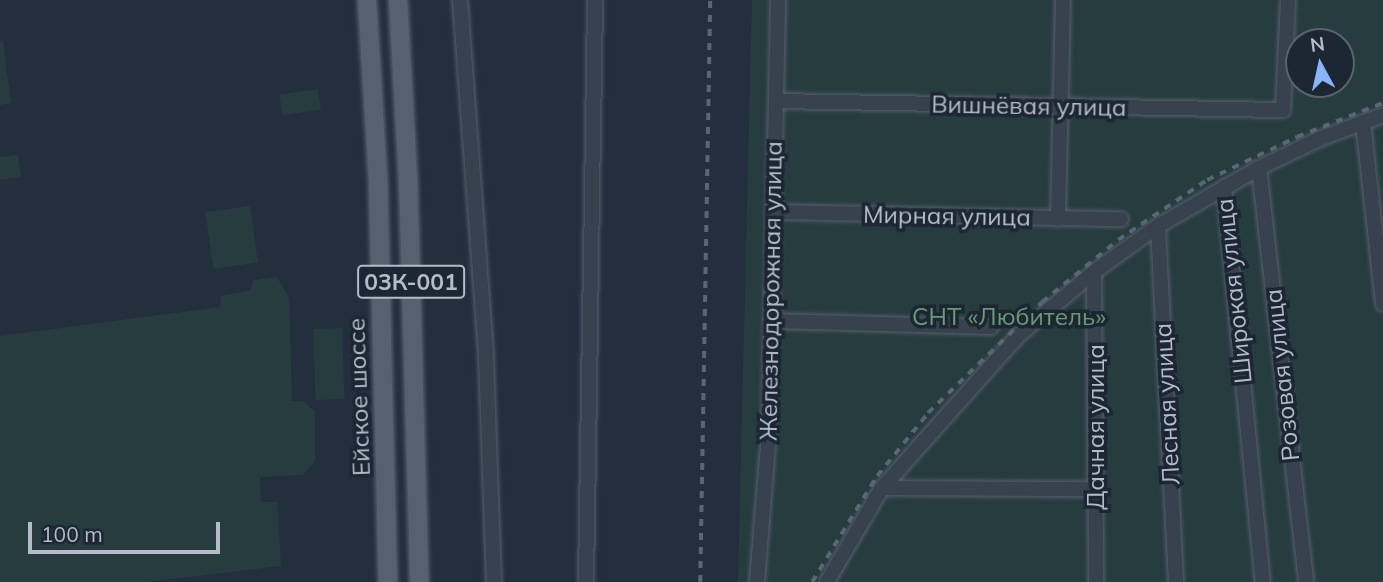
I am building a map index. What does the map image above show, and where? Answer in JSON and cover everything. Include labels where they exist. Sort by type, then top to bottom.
[{"type":"main road","name":"Ейское шоссе","points":[[367,0],[377,179],[388,582]]},
{"type":"main road","name":"03К-001","points":[[398,0],[408,177],[419,582]]},
{"type":"street","points":[[359,0],[368,20]]},
{"type":"street","points":[[460,0],[486,355],[494,582]]},
{"type":"street","points":[[586,582],[594,0]]},
{"type":"street","name":"Железнодорожная улица","points":[[757,582],[769,434],[778,0]]},
{"type":"street","points":[[1058,219],[1063,0]]},
{"type":"street","name":"Вишнёвая улица","points":[[776,102],[1283,110],[1288,0]]},
{"type":"street","points":[[1224,187],[1259,168],[1383,115]]},
{"type":"street","points":[[1363,122],[1383,304]]},
{"type":"street","name":"Розовая улица","points":[[1259,168],[1306,582]]},
{"type":"street","name":"Широкая улица","points":[[827,582],[882,488],[1019,335],[1094,272],[1158,226],[1224,187],[1263,582]]},
{"type":"street","name":"Мирная улица","points":[[773,212],[1121,219]]},
{"type":"street","name":"Лесная улица","points":[[1158,226],[1176,582]]},
{"type":"street","name":"Дачная улица","points":[[1094,272],[1096,582]]},
{"type":"street","points":[[771,321],[991,327]]},
{"type":"street","points":[[882,488],[1096,489]]},
{"type":"green space","name":"СНТ «Любитель»","points":[[752,0],[1383,0],[1383,582],[738,582]]},
{"type":"green space","points":[[3,40],[11,103],[0,105],[0,41]]},
{"type":"green space","points":[[318,89],[321,110],[282,115],[279,94]]},
{"type":"green space","points":[[18,155],[21,177],[0,180],[0,157]]},
{"type":"green space","points":[[250,206],[258,262],[213,269],[205,212]]},
{"type":"green space","points":[[277,277],[289,298],[292,401],[303,401],[315,412],[315,461],[303,475],[260,477],[261,502],[277,502],[281,566],[147,582],[0,582],[0,336],[220,307],[221,296],[251,290],[253,280]]},
{"type":"green space","points":[[342,328],[344,399],[315,400],[313,329]]},
{"type":"railway","points":[[700,582],[710,0]]},
{"type":"railway","points":[[812,582],[877,476],[928,413],[1042,302],[1118,240],[1207,180],[1297,137],[1383,103]]}]
